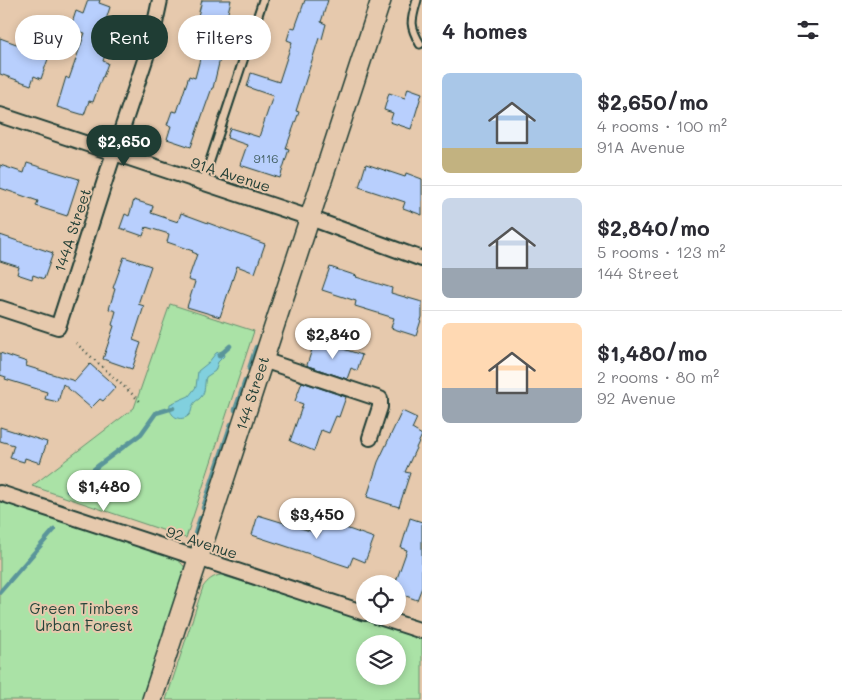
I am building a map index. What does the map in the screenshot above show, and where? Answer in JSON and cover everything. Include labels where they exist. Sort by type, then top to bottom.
[{"type":"main road","name":"144 Street","points":[[152,700],[381,0]]},
{"type":"street","name":"144A Street","points":[[0,308],[58,327],[146,60],[160,0]]},
{"type":"street","name":"91A Avenue","points":[[0,115],[310,218],[422,259]]},
{"type":"street","points":[[263,360],[380,399],[380,407],[370,438]]},
{"type":"street","name":"92 Avenue","points":[[0,493],[356,609]]},
{"type":"street","points":[[404,625],[422,631]]},
{"type":"lane","points":[[203,182],[263,0]]},
{"type":"lane","points":[[418,0],[412,16],[412,30],[420,44]]},
{"type":"path","points":[[76,343],[142,403]]},
{"type":"green space","points":[[170,304],[254,331],[186,538],[32,486],[134,408]]},
{"type":"green space","name":"Green Timbers Urban Forest","points":[[0,500],[170,556],[184,567],[187,572],[148,700],[0,700]]},
{"type":"green space","points":[[221,575],[356,618],[356,625],[378,625],[422,639],[422,700],[166,700],[203,587],[211,579]]},
{"type":"water","points":[[222,351],[224,356],[218,362],[215,371],[206,377],[203,395],[195,402],[189,415],[184,418],[177,418],[172,414],[170,404],[189,396],[196,387],[198,371],[216,353]]},
{"type":"building","points":[[88,0],[100,0],[99,3],[110,7],[108,15],[91,15],[91,60],[103,60],[108,63],[93,102],[89,101],[84,115],[57,107],[66,77],[69,79],[76,60],[81,60],[81,44],[85,33],[81,32],[81,15],[75,15],[76,11],[83,14]]},
{"type":"building","points":[[202,0],[231,0],[227,15],[198,15]]},
{"type":"building","points":[[305,0],[328,0],[321,22],[326,24],[322,39],[319,38],[296,111],[299,112],[286,148],[289,149],[280,178],[240,165],[247,145],[227,138],[230,128],[259,137],[273,96],[247,87],[251,73],[279,82],[292,42],[287,40],[291,27],[295,28]]},
{"type":"building","points":[[0,38],[15,44],[15,60],[48,60],[41,79],[34,76],[31,85],[0,74]]},
{"type":"building","points":[[200,60],[220,60],[213,88],[191,147],[167,139],[171,126],[167,125],[172,111],[177,112],[189,76],[195,78]]},
{"type":"building","points":[[408,88],[422,93],[411,129],[390,122],[393,113],[384,110],[389,93],[405,98]]},
{"type":"building","points":[[27,163],[79,179],[67,216],[36,206],[38,201],[0,188],[0,165],[24,173]]},
{"type":"building","points":[[366,164],[405,177],[406,173],[422,179],[422,215],[403,208],[405,202],[359,187]]},
{"type":"building","points":[[134,200],[153,206],[151,213],[178,222],[181,213],[265,244],[255,273],[237,266],[220,317],[187,307],[195,282],[188,280],[197,254],[167,242],[169,234],[146,227],[143,236],[120,228],[125,214],[129,216]]},
{"type":"building","points":[[0,235],[53,253],[44,279],[33,275],[32,279],[17,274],[19,267],[0,261]]},
{"type":"building","points":[[124,257],[151,266],[138,304],[144,306],[133,340],[141,343],[132,369],[103,359],[114,326],[112,325],[116,311],[109,309],[115,289],[113,288]]},
{"type":"building","points":[[330,267],[392,288],[391,293],[422,302],[422,317],[416,336],[391,328],[394,318],[355,306],[356,301],[322,290]]},
{"type":"building","points":[[315,340],[362,355],[357,371],[351,368],[347,379],[308,366]]},
{"type":"building","points":[[0,353],[27,362],[26,366],[75,381],[90,364],[116,387],[103,401],[100,399],[91,408],[63,384],[58,402],[45,399],[47,392],[5,379],[6,377],[0,375]]},
{"type":"building","points":[[302,382],[346,397],[339,417],[336,416],[329,433],[321,430],[314,451],[290,441],[303,404],[295,401]]},
{"type":"building","points":[[402,411],[417,418],[412,429],[422,435],[405,472],[410,473],[399,507],[367,497],[378,462]]},
{"type":"building","points":[[0,427],[47,442],[40,463],[25,458],[24,462],[10,458],[14,445],[0,441]]},
{"type":"building","points":[[258,515],[320,534],[323,520],[374,538],[365,562],[353,557],[349,567],[252,535]]},
{"type":"building","points":[[410,518],[422,522],[422,587],[417,600],[406,596],[406,575],[398,575],[407,550],[401,548]]},
{"type":"waterway","points":[[219,356],[230,346]]},
{"type":"waterway","points":[[249,369],[256,347]]},
{"type":"waterway","points":[[235,410],[245,381]]},
{"type":"waterway","points":[[68,491],[141,434],[156,413],[173,408]]},
{"type":"waterway","points":[[203,508],[231,424]]},
{"type":"waterway","points":[[195,534],[200,518]]},
{"type":"waterway","points":[[0,592],[54,530]]}]
